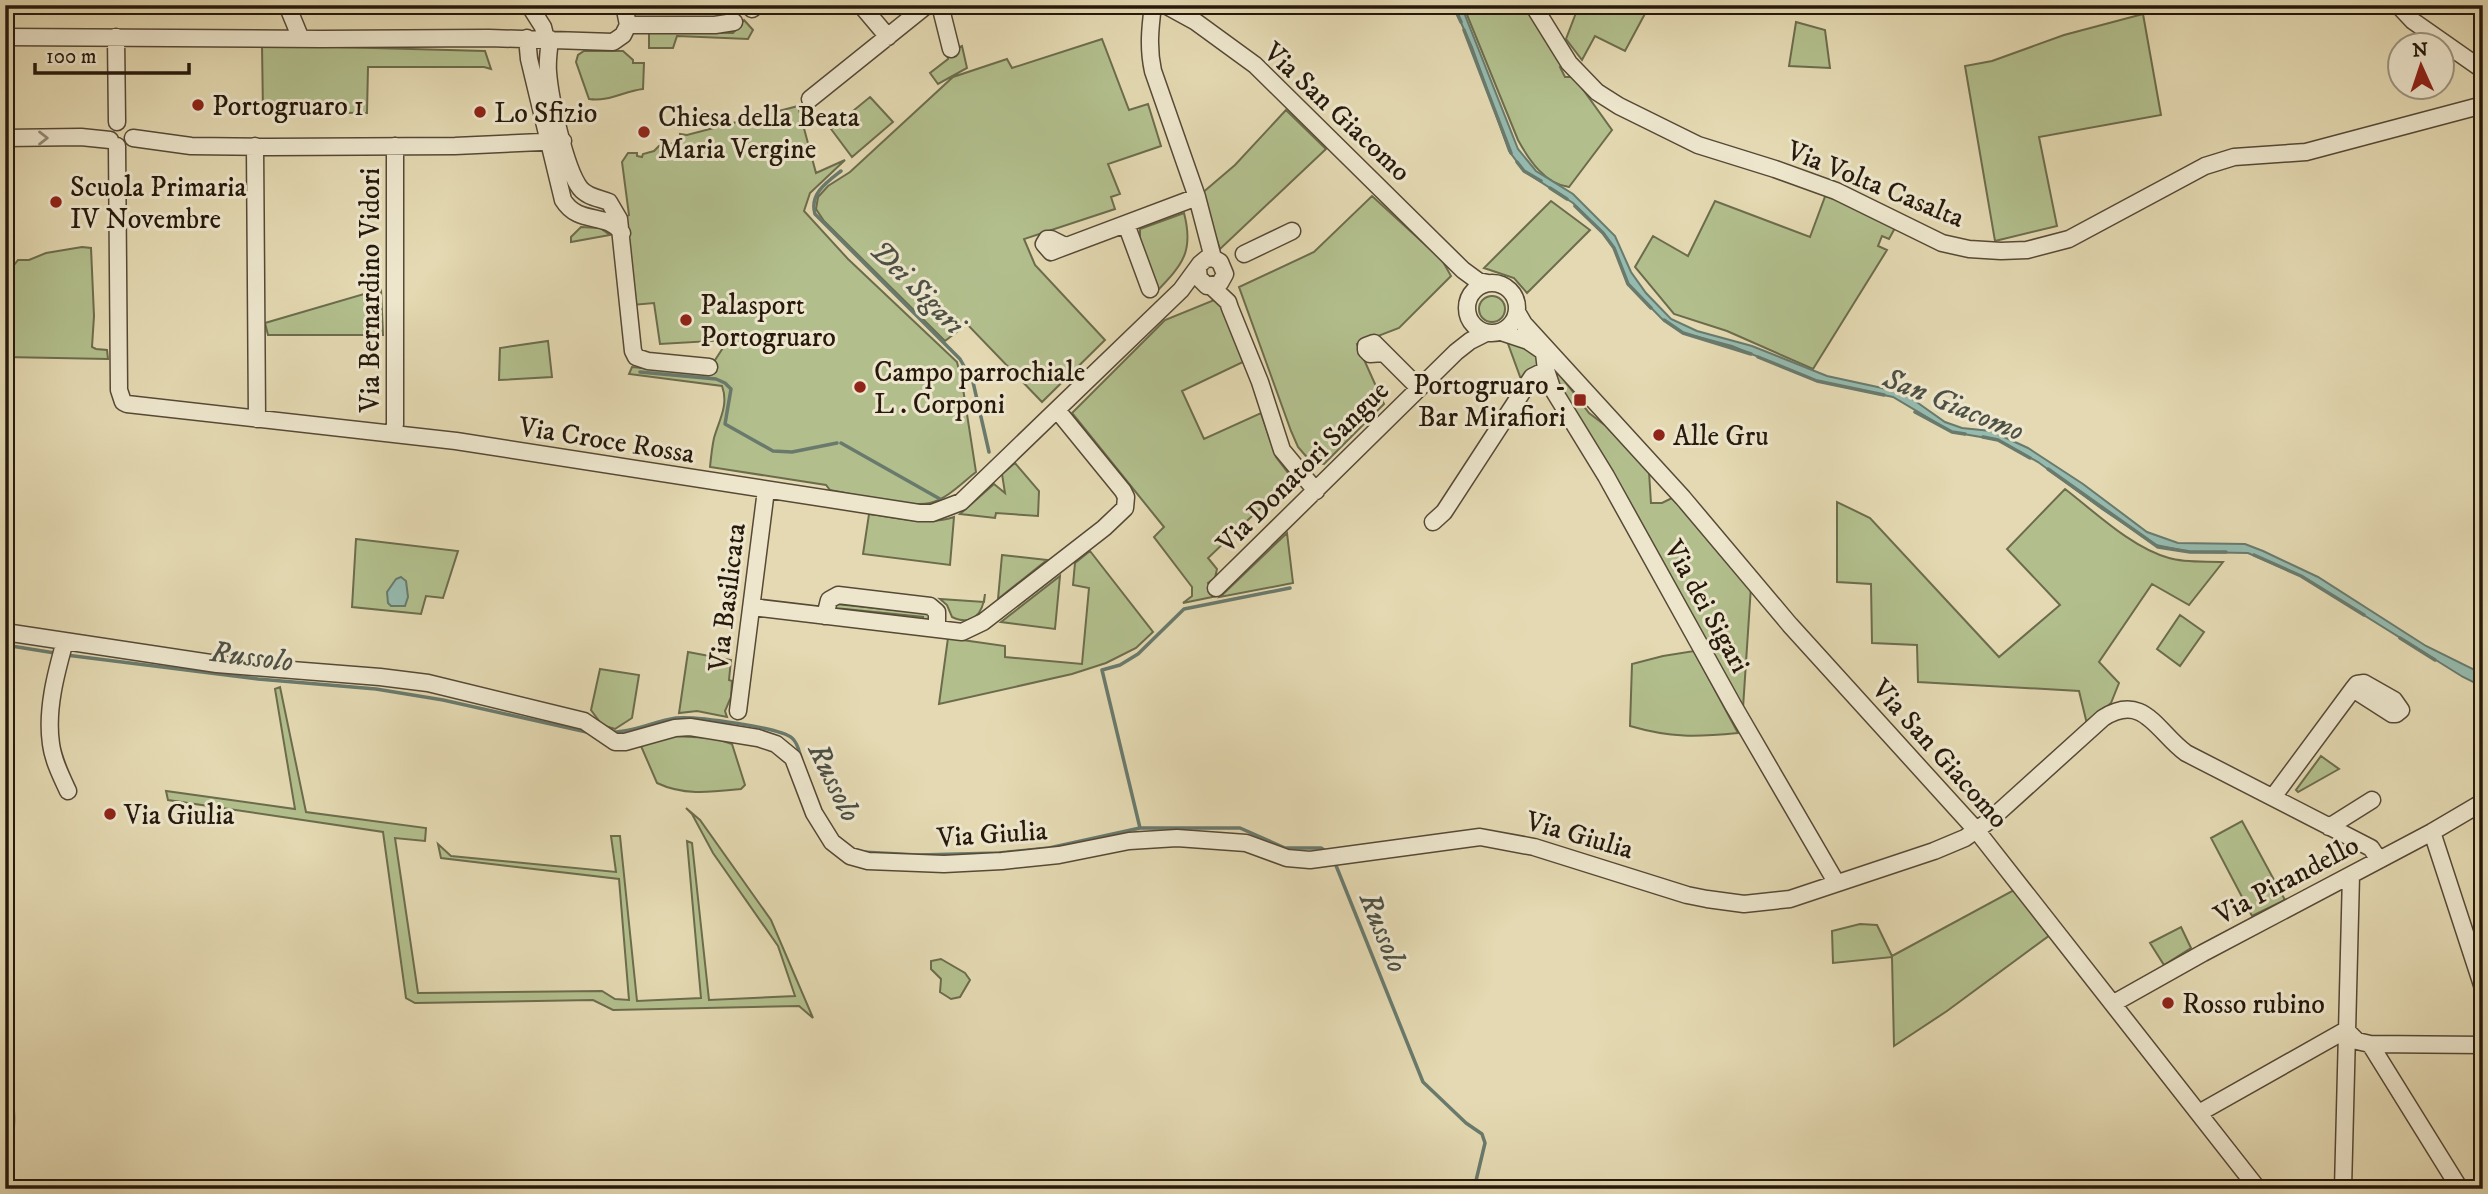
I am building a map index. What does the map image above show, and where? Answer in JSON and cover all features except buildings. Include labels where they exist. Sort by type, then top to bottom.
[{"type":"street","points":[[287,5],[300,39]]},
{"type":"street","points":[[529,5],[548,39],[548,75],[563,200],[568,209],[577,215],[611,222],[622,233]]},
{"type":"street","points":[[5,37],[527,38],[613,42],[623,35],[628,25],[624,5]]},
{"type":"street","points":[[861,5],[888,37]]},
{"type":"street","points":[[810,99],[927,5]]},
{"type":"street","points":[[940,5],[951,49]]},
{"type":"street","points":[[1153,5],[1148,32],[1153,71],[1197,197],[1212,271],[1228,291],[1228,302],[1260,382],[1282,450],[1316,491]]},
{"type":"street","name":"Via San Giacomo","points":[[1164,5],[1196,22],[1255,65],[1463,270],[1478,281],[1488,283]]},
{"type":"street","name":"Via Volta Casalta","points":[[1533,5],[1569,63],[1597,92],[1619,106],[1698,145],[1836,191],[1933,239],[1969,249],[2027,250],[2069,239],[2205,166],[2234,157],[2306,152],[2483,105]]},
{"type":"street","points":[[2398,5],[2413,21],[2483,70]]},
{"type":"street","points":[[628,25],[715,25],[734,22]]},
{"type":"street","points":[[116,37],[117,122]]},
{"type":"street","points":[[527,38],[555,142],[587,195],[609,202],[619,219],[630,341],[636,357],[709,367]]},
{"type":"street","points":[[113,143],[109,130],[117,122],[125,122],[131,127],[133,138]]},
{"type":"street","points":[[5,138],[81,137],[125,146],[133,138]]},
{"type":"street","points":[[133,138],[191,146],[395,146],[555,142]]},
{"type":"street","name":"Via Croce Rossa","points":[[113,143],[119,390],[123,402],[134,406],[456,441],[895,510],[932,513],[961,502],[1181,290],[1212,271]]},
{"type":"street","points":[[256,146],[257,419]]},
{"type":"street","name":"Via Bernardino Vidori","points":[[393,434],[395,146]]},
{"type":"street","points":[[577,215],[578,206],[587,195]]},
{"type":"street","points":[[1065,246],[1197,197]]},
{"type":"street","points":[[1126,224],[1150,289]]},
{"type":"street","points":[[1212,271],[1292,231]]},
{"type":"street","points":[[1463,270],[1468,299]]},
{"type":"street","points":[[1488,283],[1500,284],[1513,293],[1516,300],[1517,312],[1513,323],[1493,332],[1475,327],[1466,308],[1474,290],[1488,283]]},
{"type":"street","name":"Via San Giacomo","points":[[1517,312],[1524,324],[1683,498],[1790,625],[1978,831],[2258,1189]]},
{"type":"street","name":"Via Donatori Sangue","points":[[1455,352],[1469,318]]},
{"type":"street","name":"Via San Giacomo","points":[[1493,332],[1528,341],[1565,368]]},
{"type":"street","name":"Via Donatori Sangue","points":[[1216,588],[1455,352],[1470,341],[1493,332]]},
{"type":"street","name":"Via dei Sigari","points":[[1544,353],[1552,387],[1606,476],[1733,705],[1836,882]]},
{"type":"street","points":[[1384,354],[1419,388]]},
{"type":"street","points":[[1433,522],[1444,512],[1532,377],[1546,370]]},
{"type":"street","points":[[752,607],[962,632],[983,622],[1104,528],[1125,508],[1124,491],[1058,410]]},
{"type":"street","name":"Via Basilicata","points":[[737,711],[766,490]]},
{"type":"street","name":"Via Giulia","points":[[5,632],[62,651],[428,683],[565,715],[584,721],[615,741],[690,727],[769,741],[793,758],[814,813],[832,842],[850,856],[868,860],[944,864],[1002,861],[1059,855],[1129,841],[1177,838],[1246,843],[1287,858],[1310,860],[1463,838],[1499,839],[1615,871],[1687,895],[1744,904],[1769,902],[1806,895],[1836,882],[1934,851],[1978,831],[2102,718],[2115,710],[2136,710],[2144,713],[2172,743],[2186,753],[2371,848],[2379,860]]},
{"type":"street","points":[[62,651],[52,697],[50,737],[68,790]]},
{"type":"street","points":[[2273,797],[2353,689]]},
{"type":"street","points":[[2329,827],[2372,800]]},
{"type":"street","name":"Via Pirandello","points":[[2114,1003],[2483,802]]},
{"type":"street","points":[[2432,832],[2483,988]]},
{"type":"street","points":[[2343,1189],[2351,875]]},
{"type":"street","points":[[2346,1030],[2357,1041],[2370,1044],[2483,1045]]},
{"type":"street","points":[[2199,1113],[2346,1030]]},
{"type":"street","points":[[2370,1044],[2460,1189]]},
{"type":"green space","points":[[1463,5],[1525,5],[1556,51],[1565,77],[1574,77],[1612,130],[1569,187],[1545,176],[1522,148]]},
{"type":"green space","points":[[1579,5],[1653,5],[1647,10],[1625,51],[1595,36],[1582,60],[1566,39]]},
{"type":"green space","points":[[2143,14],[2161,115],[2039,137],[2057,226],[1995,241],[1965,66],[1992,61],[2064,35]]},
{"type":"green space","points":[[744,20],[753,30],[748,39],[677,36],[673,48],[649,48],[649,32],[733,33]]},
{"type":"green space","points":[[1796,22],[1825,30],[1830,68],[1789,66]]},
{"type":"green space","points":[[1102,39],[1129,110],[1148,104],[1161,146],[1108,164],[1120,194],[1111,197],[1115,209],[1024,239],[1035,265],[1105,340],[1042,402],[967,324],[945,341],[824,221],[816,209],[818,197],[828,186],[850,172],[953,77],[1007,59],[1012,68]]},
{"type":"green space","points":[[262,45],[485,51],[491,69],[368,67],[367,113],[263,112]]},
{"type":"green space","points":[[962,46],[967,68],[938,84],[930,73],[948,59],[947,53]]},
{"type":"green space","points":[[584,51],[623,51],[633,63],[644,63],[643,89],[603,99],[589,99],[576,62],[578,55]]},
{"type":"green space","points":[[870,97],[893,122],[852,157],[831,129]]},
{"type":"green space","points":[[798,106],[816,173],[845,160],[810,193],[804,211],[848,259],[957,362],[976,472],[936,501],[921,504],[895,502],[830,490],[826,485],[710,467],[714,438],[724,406],[722,386],[629,374],[632,367],[706,374],[728,340],[660,344],[654,303],[632,305],[626,217],[629,215],[622,162],[628,153],[637,153],[637,156],[642,157],[659,146],[681,142],[680,134],[687,135]]},
{"type":"green space","points":[[1286,110],[1326,149],[1220,249],[1201,194],[1235,165]]},
{"type":"green space","points":[[1826,194],[1895,228],[1889,239],[1882,236],[1878,246],[1887,250],[1813,369],[1727,331],[1674,314],[1635,267],[1653,236],[1688,256],[1715,201],[1810,237]]},
{"type":"green space","points":[[1372,196],[1442,260],[1451,276],[1399,328],[1357,344],[1384,404],[1324,464],[1311,462],[1298,447],[1291,431],[1239,287],[1314,252]]},
{"type":"green space","points":[[1551,201],[1590,230],[1527,293],[1514,278],[1484,268]]},
{"type":"green space","points":[[1184,213],[1188,237],[1184,256],[1174,273],[1157,291],[1140,240],[1140,229]]},
{"type":"green space","points":[[581,227],[600,228],[610,235],[571,242],[571,237]]},
{"type":"green space","points":[[91,248],[94,316],[92,347],[107,350],[108,359],[5,357],[5,265],[14,265],[18,260],[29,260],[46,253]]},
{"type":"green space","points":[[381,289],[383,335],[268,335],[265,323]]},
{"type":"green space","points":[[1492,296],[1501,300],[1505,309],[1501,318],[1492,322],[1483,318],[1479,309],[1483,300]]},
{"type":"green space","points":[[1219,298],[1243,362],[1182,391],[1204,439],[1261,413],[1276,457],[1292,478],[1208,558],[1217,569],[1215,578],[1208,583],[1217,596],[1183,603],[1192,596],[1192,587],[1154,537],[1164,527],[1072,413],[1165,320]]},
{"type":"green space","points":[[548,341],[552,377],[499,380],[500,348]]},
{"type":"green space","points":[[1507,341],[1532,350],[1541,361],[1522,382]]},
{"type":"green space","points":[[1551,363],[1589,413],[1606,426],[1649,472],[1651,503],[1662,503],[1672,498],[1751,586],[1743,708],[1579,419],[1561,393]]},
{"type":"green space","points":[[1015,463],[1039,491],[1038,516],[996,513],[995,518],[960,514],[994,484],[1005,493],[1002,474]]},
{"type":"green space","points":[[2065,489],[2114,528],[2155,553],[2182,561],[2223,562],[2189,605],[2152,584],[2099,662],[2119,683],[2111,703],[2087,724],[2079,691],[1918,682],[1917,645],[1872,643],[1871,584],[1837,582],[1837,502],[1870,518],[1999,657],[2060,605],[2007,549]]},
{"type":"green space","points":[[869,514],[923,521],[954,517],[950,565],[863,554]]},
{"type":"green space","points":[[1287,533],[1293,583],[1220,597]]},
{"type":"green space","points":[[356,539],[458,551],[443,598],[426,596],[421,614],[352,607]]},
{"type":"green space","points":[[1090,551],[1153,632],[1136,648],[1106,663],[1072,674],[939,704],[948,638],[1005,646],[1005,657],[1082,664],[1089,588],[1073,585],[1075,563]]},
{"type":"green space","points":[[1002,555],[1047,560],[998,599]]},
{"type":"green space","points":[[1060,576],[1055,629],[1001,622]]},
{"type":"green space","points":[[940,599],[984,602],[976,616],[959,620],[952,617],[947,605]]},
{"type":"green space","points":[[831,601],[836,604],[931,612],[932,621],[923,621],[923,617],[836,608],[835,612]]},
{"type":"green space","points":[[2180,615],[2204,632],[2180,666],[2157,649]]},
{"type":"green space","points":[[1694,651],[1738,733],[1684,736],[1630,726],[1632,664]]},
{"type":"green space","points":[[688,652],[731,660],[731,697],[725,711],[727,717],[697,711],[679,713]]},
{"type":"green space","points":[[600,669],[639,675],[632,718],[615,729],[602,725],[591,710]]},
{"type":"green space","points":[[280,687],[306,812],[426,828],[425,841],[395,838],[418,993],[602,991],[615,999],[629,1000],[619,879],[441,858],[438,844],[451,856],[616,872],[611,836],[620,836],[637,1001],[701,998],[687,841],[692,843],[709,1000],[795,996],[778,946],[713,853],[686,808],[700,820],[771,920],[813,1018],[799,1006],[613,1010],[593,1000],[415,1003],[406,998],[383,832],[168,800],[166,791],[295,809],[275,689]]},
{"type":"green space","points":[[671,736],[714,738],[732,744],[745,785],[741,789],[698,792],[677,790],[657,783],[641,746],[643,743]]},
{"type":"green space","points":[[2321,756],[2339,769],[2298,792],[2296,790]]},
{"type":"green space","points":[[2242,821],[2285,900],[2252,916],[2211,838]]},
{"type":"green space","points":[[2014,890],[2050,935],[1947,1011],[1894,1046],[1892,957],[1833,963],[1832,931],[1860,924],[1877,925],[1892,956]]},
{"type":"green space","points":[[2181,927],[2191,948],[2164,965],[2150,943]]},
{"type":"green space","points":[[941,959],[965,973],[970,980],[960,997],[951,999],[940,992],[941,979],[931,969],[931,961]]},
{"type":"green space","points":[[5,1050],[14,1111],[10,1143],[5,1137]]},
{"type":"water","points":[[1453,5],[1461,5],[1518,149],[1536,171],[1573,194],[1615,236],[1631,272],[1646,293],[1671,319],[1697,331],[1752,346],[1827,376],[1896,391],[1911,398],[1945,422],[1962,428],[1991,431],[2028,448],[2083,484],[2147,532],[2178,543],[2245,544],[2263,551],[2318,577],[2426,646],[2483,674],[2483,687],[2301,576],[2248,553],[2190,552],[2156,545],[2038,462],[1998,440],[1952,432],[1893,397],[1817,381],[1732,346],[1683,333],[1662,319],[1628,284],[1614,248],[1603,233],[1573,203],[1524,171],[1509,151],[1472,47]]},
{"type":"water","points":[[401,577],[406,581],[408,597],[405,606],[391,606],[387,592],[396,579]]},
{"type":"waterway","name":"San Giacomo","points":[[1453,5],[1461,22]]},
{"type":"waterway","name":"San Giacomo","points":[[1464,30],[1511,153]]},
{"type":"waterway","name":"San Giacomo","points":[[1517,162],[1524,171],[1541,181]]},
{"type":"waterway","name":"Dei Sigari","points":[[841,171],[825,184],[817,195],[815,214],[960,359],[973,382],[989,452]]},
{"type":"waterway","name":"San Giacomo","points":[[1550,188],[1567,199]]},
{"type":"waterway","name":"San Giacomo","points":[[1575,206],[1603,233],[1614,248],[1628,284],[1651,308]]},
{"type":"waterway","name":"San Giacomo","points":[[1664,320],[1683,333],[1751,354]]},
{"type":"waterway","name":"San Giacomo","points":[[1758,357],[1817,381],[1884,395]]},
{"type":"waterway","points":[[640,372],[716,379],[725,383],[731,389],[725,424],[773,451],[792,452],[837,443]]},
{"type":"waterway","name":"San Giacomo","points":[[1915,412],[1952,432],[1965,434]]},
{"type":"waterway","name":"San Giacomo","points":[[1983,437],[1998,440],[2030,458]]},
{"type":"waterway","points":[[841,443],[940,499]]},
{"type":"waterway","name":"San Giacomo","points":[[2048,469],[2158,547],[2190,552],[2226,552]]},
{"type":"waterway","name":"San Giacomo","points":[[2254,555],[2301,576],[2364,615]]},
{"type":"waterway","points":[[1140,828],[1102,670],[1120,665],[1138,654],[1184,609],[1290,588]]},
{"type":"waterway","name":"San Giacomo","points":[[2400,638],[2435,660]]},
{"type":"waterway","name":"Russolo","points":[[5,645],[55,653]]},
{"type":"waterway","name":"Russolo","points":[[66,655],[258,679],[376,689],[443,700],[591,733]]},
{"type":"waterway","name":"Russolo","points":[[613,732],[676,718],[736,723],[771,730],[792,738],[801,758]]},
{"type":"waterway","name":"Russolo","points":[[862,852],[918,855],[999,853],[1049,848],[1140,828],[1240,828],[1285,848],[1321,848],[1329,853]]},
{"type":"waterway","name":"Russolo","points":[[1335,863],[1423,1082],[1466,1123],[1482,1134],[1485,1143],[1474,1189]]},
{"type":"place","name":"Portogruaro 1","points":[[198,105]]},
{"type":"place","name":"Lo Sfizio","points":[[480,112]]},
{"type":"place","name":"Chiesa della Beata Maria Vergine","points":[[644,132]]},
{"type":"place","name":"Scuola Primaria IV Novembre","points":[[56,202]]},
{"type":"place","name":"Palasport Portogruaro","points":[[686,320]]},
{"type":"place","name":"Campo parrochiale L . Corponi","points":[[860,387]]},
{"type":"place","name":"Portogruaro - Bar Mirafiori","points":[[1580,400]]},
{"type":"place","name":"Alle Gru","points":[[1659,435]]},
{"type":"place","name":"Via Giulia","points":[[110,814]]},
{"type":"place","name":"Rosso rubino","points":[[2168,1003]]}]
